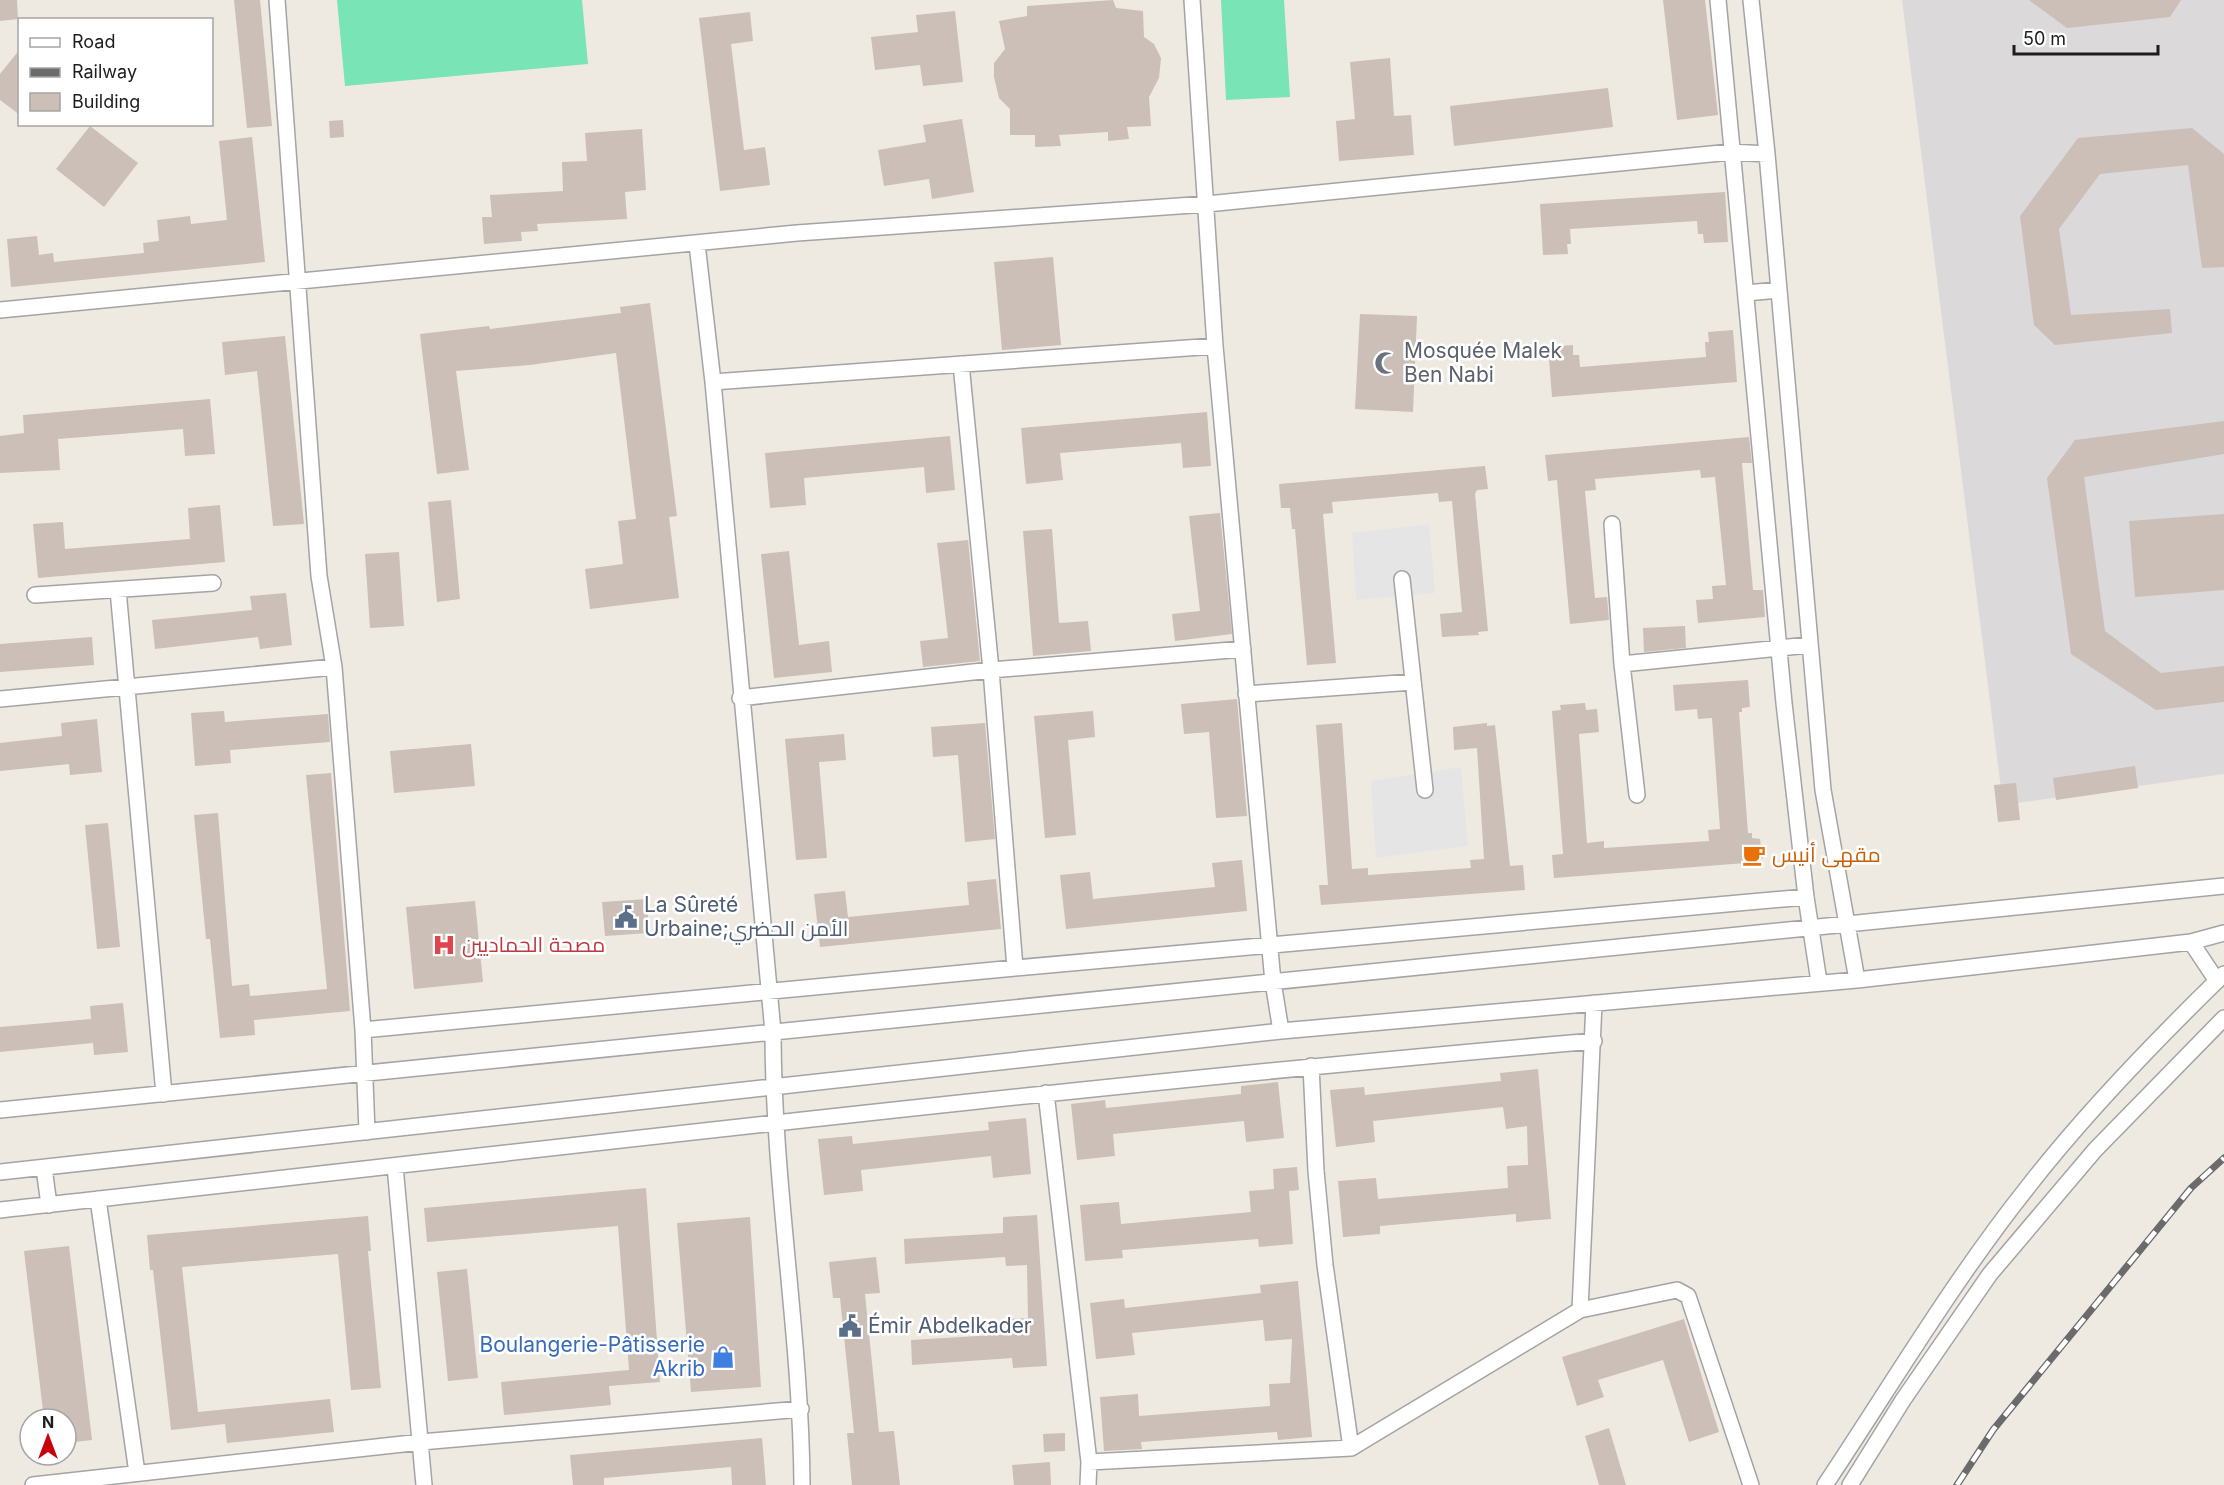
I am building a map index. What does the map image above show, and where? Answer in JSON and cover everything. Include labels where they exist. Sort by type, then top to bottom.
[{"type":"street","points":[[277,0],[319,576],[334,667],[363,1030],[367,1132]]},
{"type":"street","points":[[1192,0],[1215,346],[1273,982],[1281,1030]]},
{"type":"street","points":[[1718,0],[1731,152],[1809,928],[1819,982]]},
{"type":"street","points":[[1751,0],[1767,154],[1823,790],[1857,980]]},
{"type":"street","points":[[0,310],[797,233],[1207,204],[1731,152],[1767,154]]},
{"type":"street","points":[[697,244],[713,382],[740,698],[773,1032],[773,1089],[801,1409],[802,1485]]},
{"type":"street","points":[[1746,293],[1779,290]]},
{"type":"street","points":[[713,382],[1215,346]]},
{"type":"street","points":[[961,364],[991,670],[1015,968]]},
{"type":"street","points":[[1612,525],[1622,664],[1637,795]]},
{"type":"street","points":[[1402,579],[1425,790]]},
{"type":"street","points":[[35,596],[213,583]]},
{"type":"street","points":[[118,590],[164,1094]]},
{"type":"street","points":[[1622,664],[1809,645]]},
{"type":"street","points":[[740,698],[991,670],[1243,650]]},
{"type":"street","points":[[0,699],[334,667]]},
{"type":"street","points":[[1246,694],[1413,682]]},
{"type":"street","points":[[0,1110],[2224,886]]},
{"type":"street","points":[[363,1030],[1271,944],[1806,897]]},
{"type":"street","points":[[0,1172],[773,1089],[1281,1030],[1857,980],[2191,942],[2224,933]]},
{"type":"street","points":[[1825,1485],[1965,1274],[2025,1189],[2074,1129],[2221,977],[2191,942]]},
{"type":"street","points":[[1580,1310],[1594,1003]]},
{"type":"street","points":[[1850,1485],[1903,1400],[1989,1274],[2095,1150],[2224,1018]]},
{"type":"street","points":[[0,1210],[1046,1093],[1311,1066],[1594,1041]]},
{"type":"street","points":[[1311,1066],[1316,1171],[1325,1265],[1351,1448]]},
{"type":"street","points":[[1046,1093],[1089,1462],[1088,1485]]},
{"type":"street","points":[[395,1166],[424,1485]]},
{"type":"street","points":[[44,1168],[49,1205]]},
{"type":"street","points":[[98,1199],[137,1473]]},
{"type":"street","points":[[1089,1462],[1351,1448],[1580,1310],[1677,1290],[1688,1296],[1751,1485]]},
{"type":"street","points":[[33,1485],[421,1442],[801,1409]]},
{"type":"shaded area","points":[[1902,0],[2224,0],[2224,774],[2003,805]]},
{"type":"shaded area","points":[[1429,524],[1435,593],[1356,600],[1352,533]]},
{"type":"shaded area","points":[[1461,767],[1468,846],[1376,858],[1371,781]]},
{"type":"green space","points":[[337,0],[582,0],[588,64],[345,86]]},
{"type":"green space","points":[[1221,0],[1284,0],[1290,97],[1226,100]]},
{"type":"building","points":[[0,0],[17,0],[18,19],[0,21]]},
{"type":"building","points":[[234,0],[260,0],[272,126],[247,128]]},
{"type":"building","points":[[1113,0],[1116,8],[1143,11],[1144,37],[1154,44],[1161,58],[1159,78],[1149,97],[1151,126],[1127,127],[1129,139],[1108,141],[1108,132],[1059,135],[1061,146],[1035,147],[1035,135],[1010,135],[1010,109],[999,98],[994,77],[994,63],[1005,49],[999,21],[1027,16],[1027,6]]},
{"type":"building","points":[[1663,0],[1705,0],[1718,115],[1677,120]]},
{"type":"building","points":[[2029,0],[2181,0],[2170,17],[2067,28]]},
{"type":"building","points":[[955,11],[963,82],[923,86],[920,65],[875,70],[871,37],[918,32],[916,15]]},
{"type":"building","points":[[750,12],[753,41],[731,44],[744,150],[765,147],[770,185],[720,191],[699,18]]},
{"type":"building","points":[[18,52],[18,114],[0,100],[0,74]]},
{"type":"building","points":[[1390,58],[1394,116],[1411,115],[1414,155],[1339,161],[1336,121],[1355,119],[1350,62]]},
{"type":"building","points":[[1608,88],[1613,127],[1454,146],[1450,106]]},
{"type":"building","points":[[962,119],[974,192],[932,199],[929,179],[884,186],[878,150],[926,142],[923,125]]},
{"type":"building","points":[[343,120],[344,137],[330,138],[329,121]]},
{"type":"building","points":[[90,126],[138,163],[104,207],[56,169]]},
{"type":"building","points":[[2192,128],[2224,154],[2224,267],[2202,268],[2188,165],[2100,174],[2059,229],[2071,315],[2170,309],[2172,333],[2055,345],[2034,325],[2020,216],[2078,138]]},
{"type":"building","points":[[642,129],[646,190],[625,192],[627,219],[537,224],[538,231],[521,232],[522,241],[484,244],[482,217],[492,217],[490,195],[563,191],[562,162],[587,161],[585,133]]},
{"type":"building","points":[[252,137],[265,262],[11,287],[7,239],[37,236],[39,255],[53,253],[54,262],[144,253],[143,243],[159,241],[157,220],[190,216],[191,224],[227,220],[219,141]]},
{"type":"building","points":[[1725,192],[1728,242],[1704,243],[1703,234],[1698,234],[1697,221],[1570,229],[1571,244],[1567,244],[1568,254],[1543,255],[1540,204]]},
{"type":"building","points":[[1053,257],[1061,345],[1002,350],[994,262]]},
{"type":"building","points":[[650,303],[677,516],[669,517],[679,598],[590,609],[585,569],[623,564],[618,521],[636,519],[616,353],[530,365],[456,371],[469,470],[437,474],[420,334],[489,326],[490,329],[621,313],[620,307]]},
{"type":"building","name":"Mosquée Malek Ben Nabi","points":[[1360,314],[1417,316],[1413,412],[1355,409]]},
{"type":"building","points":[[1733,330],[1737,382],[1552,397],[1548,347],[1573,345],[1573,355],[1579,355],[1580,367],[1706,357],[1705,342],[1709,342],[1708,332]]},
{"type":"building","points":[[285,336],[304,524],[273,526],[257,371],[225,375],[222,342]]},
{"type":"building","points":[[210,399],[215,454],[185,456],[183,429],[58,439],[60,470],[0,473],[0,436],[24,433],[23,415]]},
{"type":"building","points":[[1207,412],[1211,466],[1183,468],[1181,443],[1060,453],[1063,480],[1026,484],[1021,428]]},
{"type":"building","points":[[2224,421],[2224,454],[2084,477],[2105,631],[2161,673],[2224,666],[2224,702],[2156,710],[2071,654],[2047,478],[2075,440]]},
{"type":"building","points":[[950,436],[955,490],[926,493],[924,467],[804,478],[806,505],[770,508],[765,453]]},
{"type":"building","points":[[1749,437],[1752,463],[1742,463],[1753,590],[1763,590],[1765,617],[1698,623],[1696,600],[1713,599],[1712,586],[1726,585],[1715,477],[1701,478],[1700,470],[1595,479],[1596,490],[1585,491],[1595,598],[1607,597],[1609,620],[1570,624],[1557,480],[1548,481],[1545,455]]},
{"type":"building","points":[[1485,466],[1488,489],[1477,490],[1475,494],[1488,631],[1478,632],[1479,635],[1442,637],[1440,614],[1462,612],[1452,501],[1439,502],[1438,493],[1332,502],[1333,513],[1323,514],[1336,663],[1307,665],[1295,529],[1292,529],[1290,508],[1281,508],[1279,484]]},
{"type":"building","points":[[451,500],[460,599],[437,602],[428,502]]},
{"type":"building","points":[[220,505],[225,562],[38,578],[33,524],[63,522],[65,549],[190,539],[188,508]]},
{"type":"building","points":[[1220,513],[1232,634],[1175,641],[1172,614],[1200,611],[1189,516]]},
{"type":"building","points":[[2224,514],[2224,590],[2135,597],[2129,521]]},
{"type":"building","points":[[1052,529],[1059,623],[1088,621],[1091,651],[1033,656],[1023,531]]},
{"type":"building","points":[[968,540],[980,661],[923,667],[920,641],[948,638],[937,543]]},
{"type":"building","points":[[789,551],[799,645],[829,641],[832,672],[774,678],[761,554]]},
{"type":"building","points":[[399,552],[404,626],[370,628],[365,554]]},
{"type":"building","points":[[286,593],[292,645],[260,649],[258,637],[155,649],[152,620],[252,610],[250,596]]},
{"type":"building","points":[[1685,626],[1686,648],[1644,652],[1643,628]]},
{"type":"building","points":[[92,637],[94,665],[0,672],[0,644]]},
{"type":"building","points":[[1748,680],[1750,707],[1742,708],[1742,712],[1739,712],[1748,833],[1752,833],[1752,838],[1760,839],[1763,858],[1758,862],[1554,878],[1552,855],[1563,854],[1552,711],[1561,710],[1560,705],[1585,703],[1586,710],[1597,709],[1599,732],[1579,734],[1587,843],[1604,841],[1604,848],[1709,841],[1708,830],[1720,829],[1712,718],[1698,719],[1697,709],[1675,711],[1673,685]]},
{"type":"building","points":[[1237,699],[1247,816],[1216,818],[1209,732],[1184,734],[1181,704]]},
{"type":"building","points":[[224,711],[225,722],[328,714],[330,742],[230,750],[231,763],[195,766],[191,713]]},
{"type":"building","points":[[1093,711],[1095,737],[1068,740],[1076,835],[1045,838],[1034,716]]},
{"type":"building","points":[[97,719],[102,772],[70,775],[69,764],[0,771],[0,743],[62,736],[61,723]]},
{"type":"building","points":[[985,723],[995,839],[965,842],[958,755],[933,757],[931,727]]},
{"type":"building","points":[[1342,723],[1352,869],[1368,868],[1368,875],[1471,868],[1470,860],[1484,859],[1477,748],[1454,750],[1453,727],[1487,723],[1487,726],[1495,725],[1510,866],[1523,865],[1525,890],[1321,905],[1319,885],[1328,885],[1316,725]]},
{"type":"building","points":[[844,734],[846,760],[819,762],[827,858],[796,860],[785,739]]},
{"type":"building","points":[[471,744],[475,786],[394,793],[390,751]]},
{"type":"building","points":[[2135,766],[2138,788],[2056,800],[2053,778]]},
{"type":"building","points":[[331,773],[350,1011],[254,1020],[255,1035],[220,1038],[210,939],[206,939],[194,815],[218,813],[232,986],[249,984],[250,996],[327,989],[306,775]]},
{"type":"building","points":[[2016,783],[2020,820],[1998,822],[1994,785]]},
{"type":"building","points":[[108,823],[120,947],[97,949],[85,825]]},
{"type":"building","points":[[1242,860],[1247,911],[1066,929],[1060,875],[1090,872],[1093,899],[1215,887],[1212,863]]},
{"type":"building","points":[[996,879],[1001,929],[820,947],[814,894],[845,891],[848,917],[969,905],[967,882]]},
{"type":"building","name":"La Sûreté Urbaine;الأمن الحضري","points":[[647,899],[649,933],[605,936],[602,902]]},
{"type":"building","name":"مصحة الحماديين","points":[[475,901],[483,982],[414,989],[406,907]]},
{"type":"building","points":[[123,1003],[128,1052],[94,1055],[93,1043],[0,1052],[0,1027],[91,1019],[90,1006]]},
{"type":"building","points":[[1538,1069],[1551,1219],[1516,1222],[1516,1214],[1380,1226],[1380,1234],[1343,1237],[1338,1181],[1376,1178],[1378,1199],[1508,1188],[1507,1166],[1528,1165],[1527,1126],[1506,1129],[1503,1107],[1373,1121],[1375,1142],[1336,1147],[1330,1090],[1364,1087],[1365,1095],[1501,1081],[1500,1073]]},
{"type":"building","points":[[1278,1082],[1284,1138],[1246,1142],[1244,1121],[1113,1134],[1115,1156],[1077,1160],[1071,1104],[1105,1100],[1106,1108],[1241,1094],[1241,1086]]},
{"type":"building","points":[[1026,1118],[1031,1174],[993,1178],[991,1156],[861,1170],[863,1191],[824,1195],[818,1139],[852,1136],[853,1144],[989,1130],[988,1122]]},
{"type":"building","points":[[1297,1167],[1299,1190],[1289,1191],[1293,1244],[1259,1247],[1258,1239],[1122,1250],[1123,1258],[1085,1261],[1080,1205],[1119,1202],[1121,1224],[1251,1212],[1249,1191],[1274,1189],[1273,1169]]},
{"type":"building","points":[[646,1188],[660,1382],[609,1386],[611,1405],[504,1415],[501,1382],[629,1370],[618,1226],[427,1242],[424,1208]]},
{"type":"building","points":[[1037,1215],[1047,1366],[1013,1368],[1012,1358],[912,1365],[911,1340],[1011,1334],[1010,1319],[1028,1318],[1027,1265],[1006,1266],[1005,1257],[905,1264],[904,1239],[1003,1233],[1003,1217]]},
{"type":"building","points":[[368,1216],[371,1251],[368,1251],[381,1388],[351,1390],[338,1254],[182,1267],[198,1412],[330,1399],[334,1432],[227,1443],[225,1424],[171,1430],[147,1235]]},
{"type":"building","points":[[750,1217],[761,1387],[691,1392],[677,1223]]},
{"type":"building","points":[[69,1246],[92,1440],[78,1442],[78,1407],[43,1407],[24,1251]]},
{"type":"building","points":[[876,1257],[880,1293],[865,1294],[879,1432],[894,1431],[900,1485],[852,1485],[847,1433],[854,1433],[840,1298],[833,1298],[829,1262]]},
{"type":"building","points":[[467,1269],[478,1378],[448,1381],[437,1272]]},
{"type":"building","points":[[1298,1281],[1312,1437],[1278,1440],[1277,1432],[1141,1442],[1142,1449],[1104,1451],[1100,1397],[1138,1394],[1139,1416],[1270,1406],[1269,1384],[1290,1383],[1292,1339],[1265,1341],[1263,1320],[1132,1333],[1135,1355],[1096,1359],[1090,1303],[1124,1299],[1125,1308],[1261,1293],[1260,1285]]},
{"type":"building","points":[[1684,1319],[1719,1432],[1689,1442],[1663,1360],[1598,1380],[1604,1397],[1577,1406],[1562,1357]]},
{"type":"building","points":[[1609,1428],[1626,1485],[1599,1485],[1585,1436]]},
{"type":"building","points":[[1065,1433],[1065,1451],[1044,1452],[1043,1434]]},
{"type":"building","points":[[762,1438],[766,1485],[732,1485],[731,1467],[604,1478],[604,1485],[573,1485],[570,1455]]},
{"type":"building","points":[[1050,1462],[1051,1485],[1014,1485],[1012,1465]]},
{"type":"railway","points":[[1957,1485],[1993,1430],[2191,1188],[2224,1158]]},
{"type":"place","name":"Mosquée Malek Ben Nabi","points":[[1386,363]]},
{"type":"place","name":"مقهى أنيس","points":[[1754,855]]},
{"type":"place","name":"La Sûreté Urbaine;الأمن الحضري","points":[[626,917]]},
{"type":"place","name":"مصحة الحماديين","points":[[444,945]]},
{"type":"place","name":"Émir Abdelkader","points":[[850,1326]]},
{"type":"place","name":"Boulangerie-Pâtisserie Akrib","points":[[723,1357]]}]
